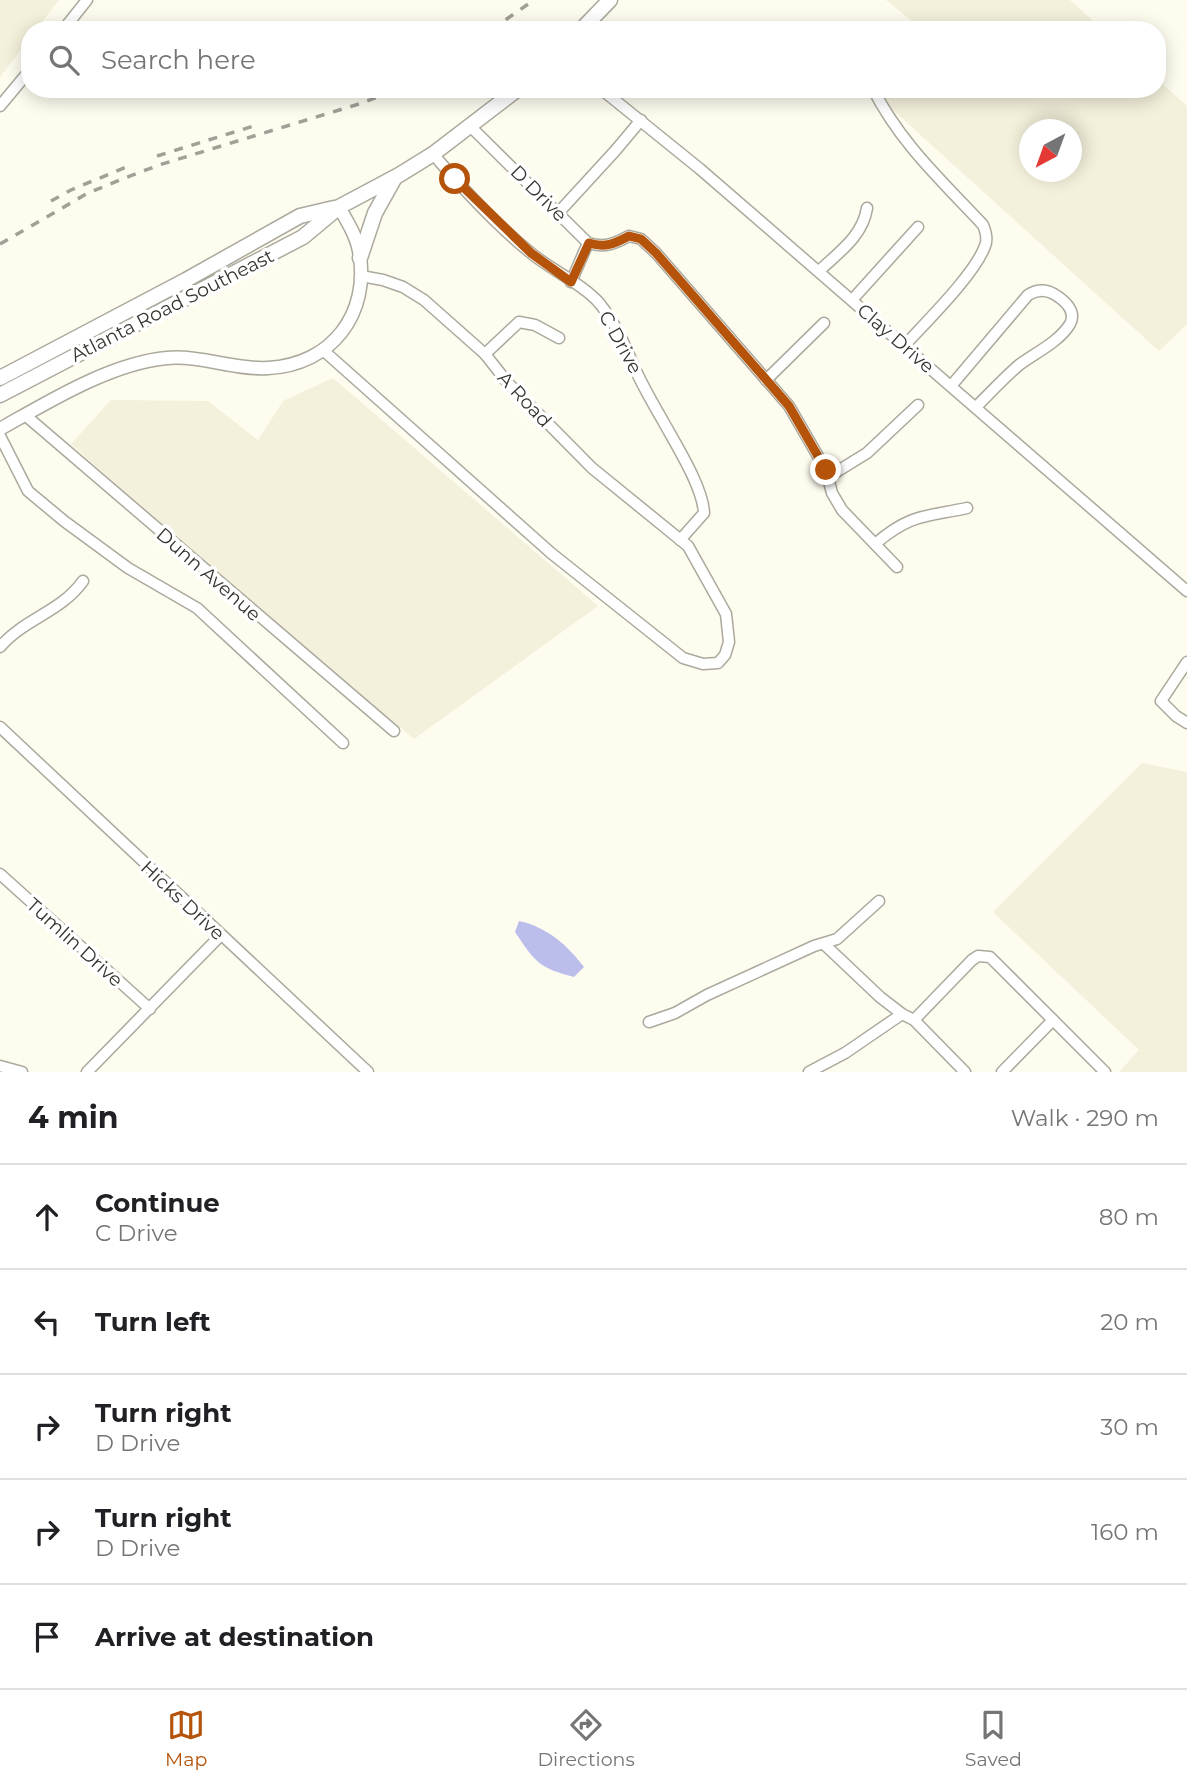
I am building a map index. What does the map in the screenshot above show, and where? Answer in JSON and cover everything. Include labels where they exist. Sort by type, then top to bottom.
[{"type":"main road","points":[[590,21],[610,0]]},
{"type":"main road","name":"Atlanta Road Southeast","points":[[0,395],[303,237],[339,207],[433,154],[507,98]]},
{"type":"main road","points":[[360,258],[375,213],[394,178]]},
{"type":"main road","name":"Atlanta Road Southeast","points":[[0,378],[186,280],[300,216],[339,207]]},
{"type":"street","points":[[70,21],[87,0]]},
{"type":"street","points":[[0,106],[21,81]]},
{"type":"street","name":"Clay Drive","points":[[612,98],[819,271],[1187,591]]},
{"type":"street","points":[[878,98],[889,120],[911,150],[983,225],[987,234],[986,245],[978,258],[955,289],[905,345]]},
{"type":"street","points":[[559,212],[640,120]]},
{"type":"street","name":"D Drive","points":[[471,127],[589,243]]},
{"type":"street","name":"C Drive","points":[[433,154],[491,217],[531,253],[597,301],[615,324],[664,424],[673,435],[701,498],[704,513],[680,540]]},
{"type":"street","points":[[0,429],[97,379],[130,366],[167,358],[269,368],[309,360],[324,351],[340,335],[351,318],[359,295],[361,276],[354,233],[339,207]]},
{"type":"street","points":[[819,271],[851,241],[865,222],[867,208]]},
{"type":"street","points":[[852,300],[918,227]]},
{"type":"street","points":[[571,282],[589,243],[601,247],[612,245],[629,236],[641,239],[789,406],[828,477],[832,494],[842,510],[897,567]]},
{"type":"street","name":"A Road","points":[[324,351],[551,553],[684,659],[703,664],[719,663],[729,642],[726,614],[688,546],[592,468],[507,382],[485,354],[424,300],[402,287],[361,276]]},
{"type":"street","points":[[951,386],[1028,295],[1035,291],[1049,291],[1063,299],[1072,315],[1070,323],[1054,340],[1018,366],[976,407]]},
{"type":"street","points":[[485,354],[519,322],[535,326],[559,338]]},
{"type":"street","points":[[766,380],[824,323]]},
{"type":"street","points":[[828,477],[867,453],[918,405]]},
{"type":"street","name":"Dunn Avenue","points":[[25,415],[394,731]]},
{"type":"street","points":[[0,436],[29,491],[64,521],[128,568],[197,608],[343,743]]},
{"type":"street","points":[[875,544],[893,528],[920,516],[967,508]]},
{"type":"street","points":[[0,647],[13,632],[74,593],[83,581]]},
{"type":"street","points":[[1187,662],[1161,701],[1187,723]]},
{"type":"street","name":"Hicks Drive","points":[[0,727],[368,1072]]},
{"type":"street","name":"Tumlin Drive","points":[[0,874],[150,1009]]},
{"type":"street","points":[[649,1022],[675,1013],[707,995],[814,946],[836,939],[880,901]]},
{"type":"street","points":[[88,1072],[220,936]]},
{"type":"street","points":[[824,944],[880,997],[914,1020],[965,1072]]},
{"type":"street","points":[[914,1020],[972,960],[984,955],[997,961],[1105,1072]]},
{"type":"street","points":[[809,1072],[845,1053],[902,1014]]},
{"type":"street","points":[[1002,1072],[1053,1020]]},
{"type":"street","points":[[0,1066],[22,1072]]},
{"type":"shaded area","points":[[0,0],[59,0],[43,21],[21,21],[21,50],[0,77]]},
{"type":"shaded area","points":[[886,0],[1070,0],[1093,21],[912,21]]},
{"type":"shaded area","points":[[1166,87],[1187,106],[1187,324],[1159,351],[883,101],[885,98],[1166,98]]},
{"type":"shaded area","points":[[333,378],[598,606],[414,739],[210,569],[71,444],[111,400],[208,401],[258,440],[283,401]]},
{"type":"shaded area","points":[[1142,763],[1187,772],[1187,1072],[1119,1072],[1139,1050],[993,912]]},
{"type":"water","points":[[519,921],[556,938],[584,967],[574,977],[545,967],[515,932]]},
{"type":"railway","points":[[504,21],[534,0]]},
{"type":"railway","points":[[0,244],[88,193],[125,178],[375,98]]},
{"type":"railway","points":[[157,156],[257,125]]},
{"type":"railway","points":[[51,201],[131,165]]},
{"type":"route","points":[[455,179],[491,217],[531,253],[571,282],[589,243],[601,247],[612,245],[629,236],[641,239],[789,406],[826,470]]}]
